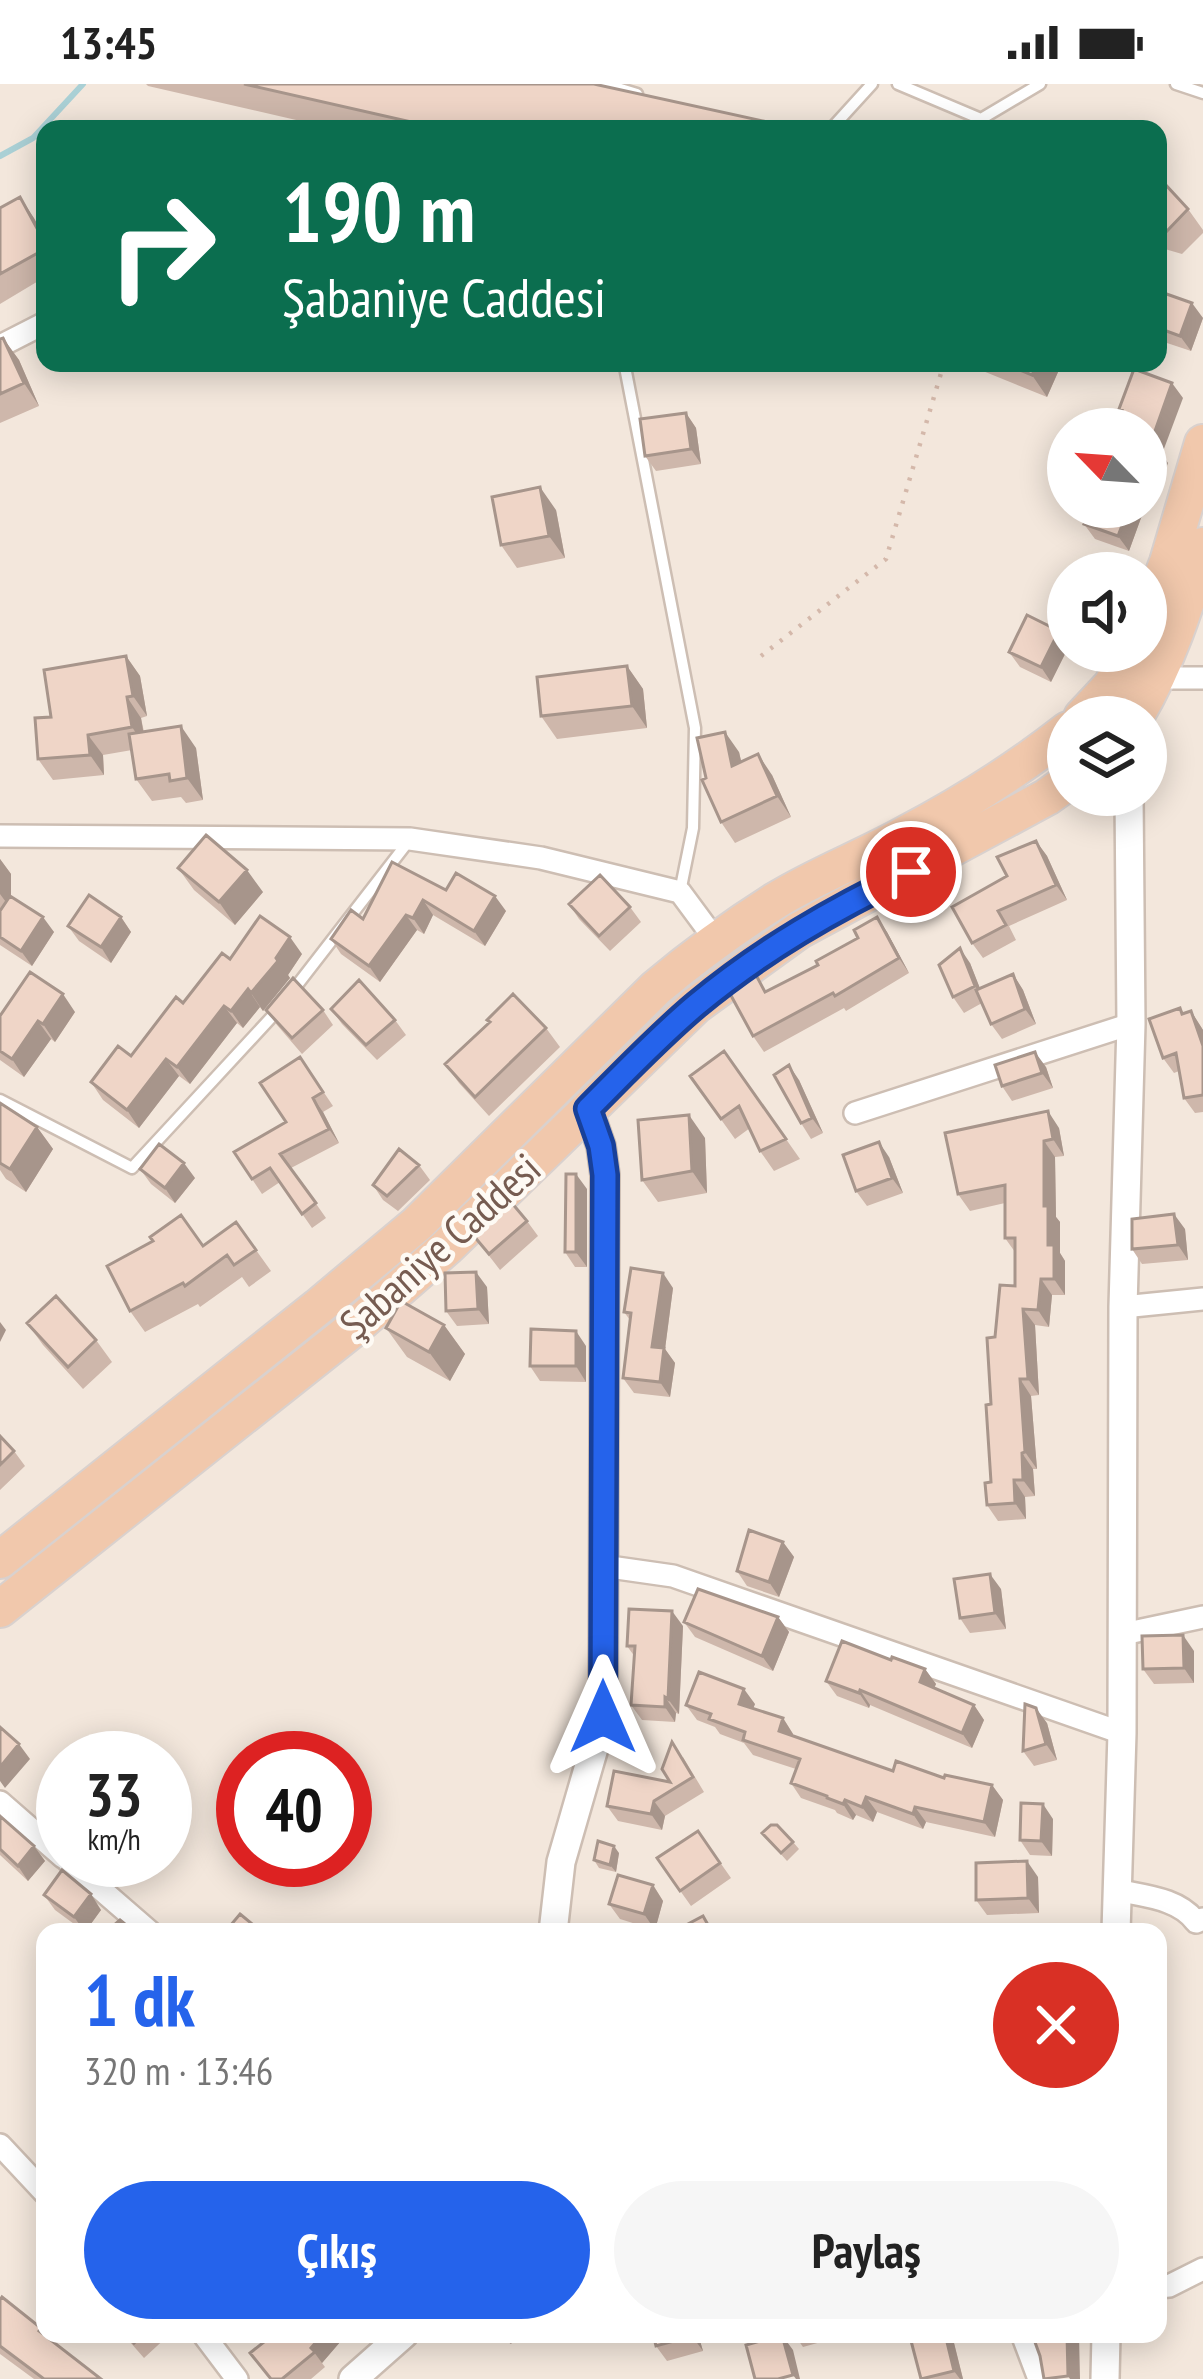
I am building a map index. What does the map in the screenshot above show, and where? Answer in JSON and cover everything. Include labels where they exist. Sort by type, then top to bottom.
[{"type":"highway","points":[[1167,565],[1203,443]]},
{"type":"highway","points":[[1167,640],[1178,631],[1203,545]]},
{"type":"highway","points":[[1106,696],[1130,672]]},
{"type":"highway","points":[[0,1560],[417,1223],[656,988],[775,902],[974,796],[1047,746]]},
{"type":"highway","name":"Şabaniye Caddesi","points":[[0,1609],[354,1328],[448,1246],[696,1005],[798,931],[1047,797]]},
{"type":"street","points":[[0,346],[36,328]]},
{"type":"street","points":[[1167,670],[1203,678]]},
{"type":"street","points":[[1116,1923],[1130,816]]},
{"type":"street","points":[[0,836],[410,839],[541,858],[680,892],[717,942]]},
{"type":"street","points":[[855,1113],[1131,1024]]},
{"type":"street","points":[[554,1923],[561,1862],[603,1717],[605,1175],[588,1109]]},
{"type":"street","points":[[1123,1307],[1203,1299]]},
{"type":"street","points":[[603,1566],[673,1576],[1122,1733]]},
{"type":"street","points":[[1123,1634],[1203,1617]]},
{"type":"street","points":[[0,1802],[36,1833]]},
{"type":"street","points":[[98,1887],[140,1923]]},
{"type":"street","points":[[1116,1890],[1172,1903],[1189,1912],[1200,1926]]},
{"type":"street","points":[[0,2145],[36,2183]]},
{"type":"street","points":[[1167,2286],[1203,2269]]},
{"type":"street","points":[[210,2343],[237,2379]]},
{"type":"street","points":[[353,2379],[394,2343]]},
{"type":"street","points":[[1025,2343],[1039,2379]]},
{"type":"street","points":[[1105,2379],[1106,2343]]},
{"type":"lane","points":[[604,84],[646,97]]},
{"type":"lane","points":[[839,120],[872,84]]},
{"type":"lane","points":[[898,84],[981,119],[1040,84]]},
{"type":"lane","points":[[1176,84],[1203,93]]},
{"type":"lane","points":[[626,372],[694,728],[693,829],[680,892]]},
{"type":"lane","points":[[1,1103],[132,1168],[281,1006],[410,839]]},
{"type":"path","points":[[761,656],[886,559],[941,372]]},
{"type":"shaded area","points":[[0,84],[1203,84],[1203,2379],[0,2379]]},
{"type":"building","points":[[244,84],[594,84],[758,120],[402,120]]},
{"type":"building","points":[[1167,186],[1188,209],[1167,231]]},
{"type":"building","points":[[20,197],[36,226],[36,254],[0,274],[0,208]]},
{"type":"building","points":[[1167,294],[1192,303],[1180,336],[1167,331]]},
{"type":"building","points":[[0,339],[24,383],[0,394]]},
{"type":"building","points":[[1133,372],[1172,383],[1163,408],[1119,408]]},
{"type":"building","points":[[686,413],[691,449],[645,456],[640,419]]},
{"type":"building","points":[[540,487],[549,536],[501,545],[492,497]]},
{"type":"building","points":[[1095,528],[1121,528],[1118,536]]},
{"type":"building","points":[[1027,615],[1047,625],[1047,655],[1041,667],[1009,652]]},
{"type":"building","points":[[126,656],[133,696],[127,697],[132,727],[88,735],[90,755],[38,759],[35,718],[51,717],[44,670]]},
{"type":"building","points":[[627,666],[632,706],[541,716],[537,677]]},
{"type":"building","points":[[181,726],[187,778],[170,781],[169,774],[136,779],[129,734]]},
{"type":"building","points":[[725,732],[732,766],[758,754],[777,796],[721,822],[702,780],[706,778],[697,738]]},
{"type":"building","points":[[206,835],[247,870],[219,902],[178,868]]},
{"type":"building","points":[[1036,841],[1056,885],[998,911],[1006,925],[972,943],[952,907],[1007,876],[997,857]]},
{"type":"building","points":[[392,862],[446,890],[456,873],[495,896],[474,931],[423,900],[413,918],[406,915],[369,966],[331,939],[351,910],[363,919]]},
{"type":"building","points":[[600,875],[630,907],[599,936],[569,904]]},
{"type":"building","points":[[89,895],[121,917],[101,947],[68,926]]},
{"type":"building","points":[[10,896],[43,917],[21,951],[0,937],[0,911]]},
{"type":"building","points":[[260,916],[290,937],[278,961],[231,1011],[224,1006],[177,1067],[166,1059],[127,1110],[91,1082],[118,1046],[131,1056],[176,997],[183,1003],[222,953],[230,959]]},
{"type":"building","points":[[877,917],[899,958],[753,1036],[728,990],[756,975],[765,992],[818,965],[816,961],[858,938],[854,930]]},
{"type":"building","points":[[960,948],[975,986],[953,997],[939,965]]},
{"type":"building","points":[[30,972],[63,994],[12,1059],[0,1051],[0,1016]]},
{"type":"building","points":[[1013,974],[1025,1009],[991,1024],[976,990]]},
{"type":"building","points":[[293,978],[323,1010],[292,1038],[266,1010]]},
{"type":"building","points":[[359,980],[395,1020],[366,1045],[331,1009]]},
{"type":"building","points":[[513,994],[546,1028],[475,1097],[445,1064]]},
{"type":"building","points":[[1180,1008],[1182,1014],[1191,1011],[1203,1046],[1203,1095],[1184,1098],[1176,1053],[1163,1058],[1149,1019]]},
{"type":"building","points":[[724,1051],[786,1139],[760,1151],[739,1106],[721,1119],[690,1076]]},
{"type":"building","points":[[1035,1052],[1042,1073],[1002,1086],[995,1065]]},
{"type":"building","points":[[300,1057],[323,1092],[313,1098],[329,1129],[280,1154],[316,1203],[302,1214],[270,1168],[252,1179],[234,1152],[286,1122],[260,1083]]},
{"type":"building","points":[[789,1065],[812,1118],[801,1123],[774,1075]]},
{"type":"building","points":[[0,1103],[37,1127],[10,1169],[0,1163]]},
{"type":"building","points":[[1048,1111],[1053,1139],[1044,1141],[1044,1206],[1048,1206],[1048,1245],[1054,1245],[1054,1279],[1041,1279],[1038,1310],[1023,1309],[1028,1379],[1020,1379],[1023,1480],[1014,1480],[1015,1503],[987,1505],[985,1483],[991,1482],[986,1405],[991,1404],[987,1338],[995,1337],[1000,1285],[1015,1286],[1015,1238],[1005,1238],[1005,1185],[958,1194],[945,1133]]},
{"type":"building","points":[[689,1115],[692,1171],[642,1180],[638,1120]]},
{"type":"building","points":[[879,1142],[892,1178],[856,1191],[843,1155]]},
{"type":"building","points":[[159,1144],[184,1163],[165,1188],[140,1169]]},
{"type":"building","points":[[399,1149],[419,1165],[387,1196],[373,1185]]},
{"type":"building","points":[[566,1174],[576,1174],[576,1252],[565,1252]]},
{"type":"building","points":[[511,1202],[527,1221],[489,1254],[473,1235]]},
{"type":"building","points":[[1174,1214],[1178,1245],[1132,1249],[1132,1219]]},
{"type":"building","points":[[181,1215],[203,1246],[236,1222],[256,1250],[234,1265],[227,1255],[185,1286],[130,1311],[107,1266],[153,1241],[150,1237]]},
{"type":"building","points":[[631,1268],[663,1273],[652,1347],[664,1348],[660,1382],[623,1378],[631,1313],[624,1312]]},
{"type":"building","points":[[476,1272],[478,1309],[446,1311],[445,1273]]},
{"type":"building","points":[[56,1296],[96,1340],[68,1367],[27,1323]]},
{"type":"building","points":[[401,1301],[444,1325],[429,1352],[386,1328]]},
{"type":"building","points":[[531,1329],[576,1331],[576,1366],[530,1366]]},
{"type":"building","points":[[0,1436],[14,1451],[0,1465]]},
{"type":"building","points":[[749,1530],[783,1542],[769,1582],[737,1571]]},
{"type":"building","points":[[990,1574],[995,1613],[960,1618],[954,1579]]},
{"type":"building","points":[[698,1589],[778,1617],[762,1656],[684,1622]]},
{"type":"building","points":[[629,1609],[672,1611],[665,1707],[631,1705],[635,1646],[627,1646]]},
{"type":"building","points":[[1183,1635],[1184,1668],[1143,1669],[1142,1636]]},
{"type":"building","points":[[842,1641],[925,1669],[920,1682],[974,1705],[962,1733],[860,1690],[826,1681]]},
{"type":"building","points":[[699,1672],[744,1689],[739,1704],[783,1718],[779,1731],[893,1771],[896,1761],[944,1778],[992,1785],[984,1822],[915,1807],[913,1814],[866,1797],[862,1807],[845,1800],[843,1804],[791,1783],[800,1759],[743,1740],[745,1732],[686,1705]]},
{"type":"building","points":[[1025,1704],[1036,1708],[1046,1744],[1023,1751]]},
{"type":"building","points":[[0,1727],[19,1744],[0,1767]]},
{"type":"building","points":[[672,1742],[693,1777],[654,1801],[651,1814],[607,1806],[614,1771],[670,1782],[662,1769]]},
{"type":"building","points":[[1021,1803],[1043,1804],[1041,1841],[1020,1840]]},
{"type":"building","points":[[0,1816],[34,1846],[18,1866],[0,1849]]},
{"type":"building","points":[[777,1825],[793,1842],[781,1853],[762,1833]]},
{"type":"building","points":[[698,1831],[720,1863],[680,1891],[657,1858]]},
{"type":"building","points":[[598,1841],[614,1846],[610,1865],[594,1860]]},
{"type":"building","points":[[1027,1861],[1028,1898],[976,1900],[976,1863]]},
{"type":"building","points":[[618,1875],[653,1885],[644,1914],[609,1904]]},
{"type":"building","points":[[50,1887],[83,1887],[91,1894],[74,1917],[44,1895]]},
{"type":"building","points":[[2,2297],[36,2324],[36,2343],[54,2343],[101,2379],[44,2379],[0,2346]]},
{"type":"building","points":[[263,2343],[315,2343],[311,2348],[315,2352],[282,2379],[271,2379],[250,2353]]},
{"type":"building","points":[[784,2343],[793,2375],[755,2379],[746,2345]]},
{"type":"building","points":[[912,2343],[947,2343],[954,2371],[921,2379]]},
{"type":"building","points":[[1035,2343],[1067,2343],[1068,2376],[1044,2379]]},
{"type":"waterway","points":[[50,120],[83,84]]},
{"type":"waterway","points":[[0,156],[36,135]]},
{"type":"route","points":[[603,1717],[605,1175],[588,1109],[666,1032],[737,973],[798,931],[911,872]]}]
